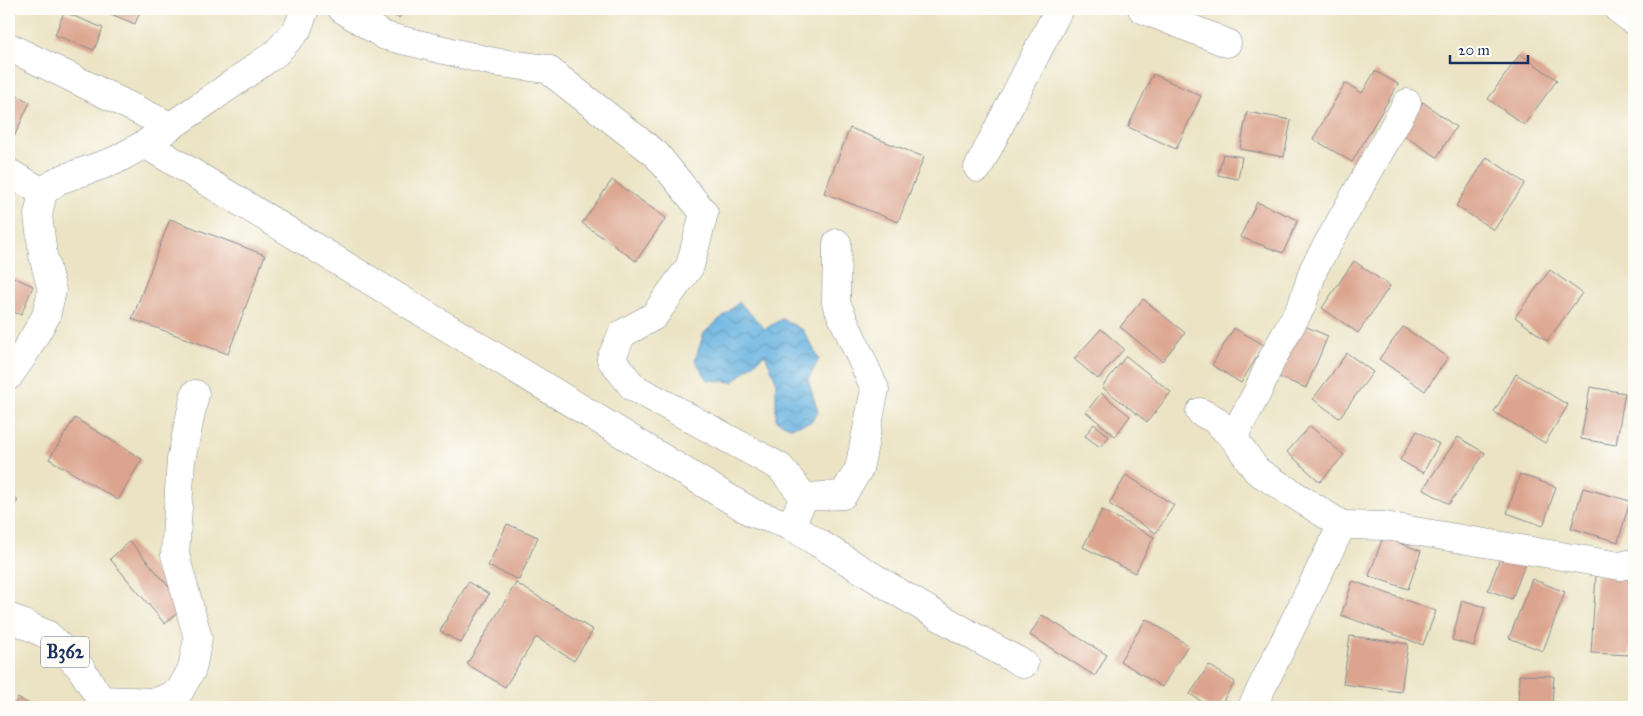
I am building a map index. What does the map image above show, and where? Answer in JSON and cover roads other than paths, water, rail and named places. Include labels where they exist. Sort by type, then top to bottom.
[{"type":"street","points":[[9,376],[46,316],[52,292],[43,255],[38,215],[43,192],[59,180],[114,160],[145,144],[276,53],[297,30],[305,9]]},
{"type":"street","points":[[342,9],[385,36],[494,62],[547,69],[656,154],[704,213],[690,266],[654,316],[622,334],[611,359],[633,387],[780,467],[804,497]]},
{"type":"street","points":[[978,168],[1059,9]]},
{"type":"street","points":[[1142,9],[1227,43]]},
{"type":"street","points":[[1618,9],[1634,22]]},
{"type":"street","points":[[9,47],[170,126]]},
{"type":"street","points":[[1233,437],[1258,391],[1272,359],[1302,305],[1314,268],[1337,224],[1407,103]]},
{"type":"street","points":[[145,144],[753,513],[791,526],[985,644],[1024,664]]},
{"type":"street","points":[[9,173],[43,192]]},
{"type":"street","points":[[804,497],[844,495],[859,468],[875,389],[836,304],[837,243]]},
{"type":"street","points":[[101,704],[156,702],[179,692],[192,669],[198,638],[175,555],[181,460],[195,394]]},
{"type":"street","points":[[1200,412],[1214,419],[1233,437],[1257,471],[1342,525],[1385,526],[1620,566],[1634,564]]},
{"type":"street","points":[[791,526],[804,497]]},
{"type":"street","points":[[1252,707],[1342,525]]},
{"type":"street","name":"B362","points":[[9,617],[48,635],[80,667],[101,704]]},
{"type":"water","points":[[739,302],[765,329],[782,319],[803,330],[819,359],[808,380],[818,412],[811,422],[790,427],[776,420],[776,381],[765,354],[733,382],[708,380],[695,360],[704,333]]}]
